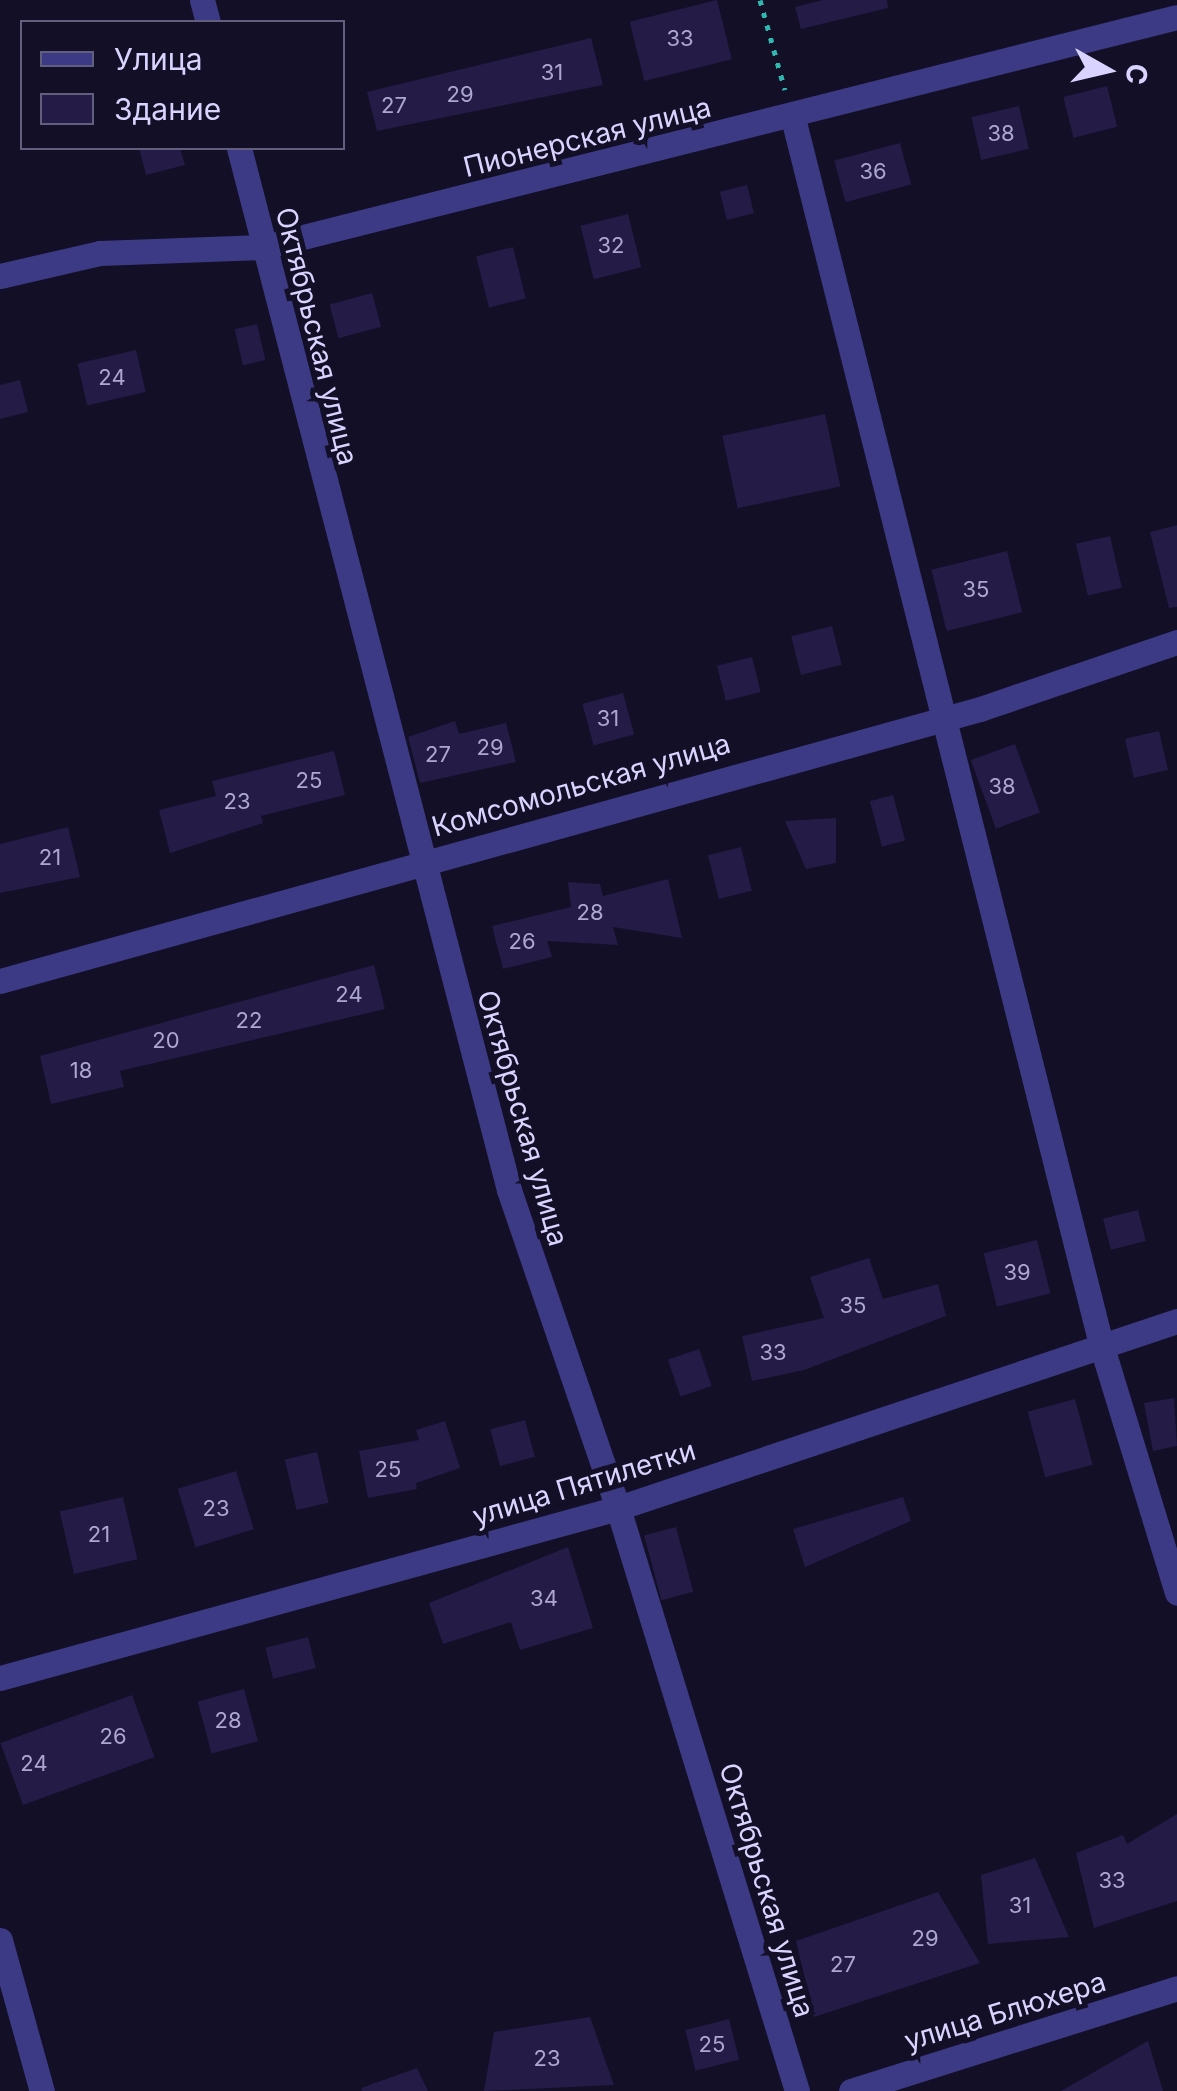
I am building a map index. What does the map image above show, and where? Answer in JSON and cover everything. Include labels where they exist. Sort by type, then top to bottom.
[{"type":"street","name":"Пионерская улица","points":[[0,276],[100,252],[263,248],[1177,17]]},
{"type":"street","points":[[792,115],[940,720],[1101,1344],[1177,1593]]},
{"type":"street","name":"Октябрьская улица","points":[[239,150],[509,1190],[618,1508],[797,2091]]},
{"type":"street","name":"Комсомольская улица","points":[[0,981],[940,720],[1177,642]]},
{"type":"street","name":"улица Пятилетки","points":[[0,1678],[618,1508],[1177,1321]]},
{"type":"street","points":[[0,1940],[42,2091]]},
{"type":"street","name":"улица Блюхера","points":[[850,2091],[1177,1988]]},
{"type":"path","points":[[760,0],[792,115]]},
{"type":"building","points":[[717,0],[732,59],[644,81],[630,22]]},
{"type":"building","points":[[823,0],[887,0],[888,8],[801,29],[795,7]]},
{"type":"building","points":[[591,38],[603,85],[377,131],[367,92]]},
{"type":"building","points":[[1107,86],[1117,127],[1073,138],[1063,97]]},
{"type":"building","points":[[1019,106],[1029,149],[981,160],[971,117]]},
{"type":"building","points":[[900,143],[911,185],[845,202],[834,161]]},
{"type":"building","points":[[140,150],[181,150],[185,165],[146,175]]},
{"type":"building","points":[[747,185],[754,213],[727,220],[720,192]]},
{"type":"building","points":[[628,214],[641,267],[594,279],[580,226]]},
{"type":"building","points":[[513,247],[526,298],[489,308],[476,256]]},
{"type":"building","points":[[372,293],[381,327],[339,338],[329,304]]},
{"type":"building","points":[[257,324],[265,360],[243,365],[235,329]]},
{"type":"building","points":[[136,350],[146,392],[87,405],[78,363]]},
{"type":"building","points":[[20,380],[28,412],[0,419],[0,385]]},
{"type":"building","points":[[825,414],[840,486],[738,508],[722,436]]},
{"type":"building","points":[[1177,525],[1177,607],[1169,608],[1150,532]]},
{"type":"building","points":[[1110,536],[1122,588],[1088,596],[1076,544]]},
{"type":"building","points":[[1007,551],[1022,612],[947,631],[931,570]]},
{"type":"building","points":[[832,626],[842,665],[801,675],[791,636]]},
{"type":"building","points":[[752,657],[761,692],[726,701],[717,666]]},
{"type":"building","points":[[623,693],[634,735],[594,745],[582,704]]},
{"type":"building","points":[[455,721],[459,734],[506,723],[516,762],[420,783],[408,737]]},
{"type":"building","points":[[1159,731],[1168,770],[1134,778],[1125,739]]},
{"type":"building","points":[[1015,744],[1040,813],[996,829],[971,760]]},
{"type":"building","points":[[334,751],[345,795],[261,816],[263,823],[170,853],[159,810],[216,796],[212,781]]},
{"type":"building","points":[[893,795],[905,840],[882,847],[870,801]]},
{"type":"building","points":[[836,818],[836,863],[806,869],[785,821]]},
{"type":"building","points":[[68,827],[80,877],[0,893],[0,844]]},
{"type":"building","points":[[741,847],[752,891],[719,899],[708,855]]},
{"type":"building","points":[[668,879],[682,938],[613,927],[618,945],[547,941],[552,957],[503,969],[492,926],[571,907],[568,882],[600,884],[603,896]]},
{"type":"building","points":[[374,965],[385,1009],[120,1071],[124,1087],[51,1104],[40,1056]]},
{"type":"building","points":[[1138,1210],[1146,1241],[1111,1250],[1103,1219]]},
{"type":"building","points":[[1037,1240],[1050,1293],[997,1307],[984,1253]]},
{"type":"building","points":[[869,1258],[883,1299],[938,1284],[946,1316],[804,1370],[752,1381],[742,1336],[824,1318],[810,1277]]},
{"type":"building","points":[[699,1349],[712,1386],[680,1397],[668,1360]]},
{"type":"building","points":[[1174,1398],[1177,1446],[1153,1451],[1144,1403]]},
{"type":"building","points":[[1075,1399],[1093,1465],[1045,1477],[1028,1412]]},
{"type":"building","points":[[525,1420],[535,1457],[500,1466],[490,1429]]},
{"type":"building","points":[[445,1421],[460,1468],[416,1483],[417,1489],[368,1498],[359,1451],[419,1440],[416,1430]]},
{"type":"building","points":[[317,1452],[329,1503],[297,1510],[285,1459]]},
{"type":"building","points":[[236,1471],[254,1529],[196,1547],[178,1489]]},
{"type":"building","points":[[123,1497],[137,1559],[74,1574],[60,1512]]},
{"type":"building","points":[[903,1497],[911,1521],[805,1567],[793,1529]]},
{"type":"building","points":[[676,1527],[693,1592],[661,1600],[644,1536]]},
{"type":"building","points":[[568,1547],[593,1628],[520,1650],[511,1622],[443,1644],[429,1603]]},
{"type":"building","points":[[308,1637],[316,1668],[273,1679],[265,1648]]},
{"type":"building","points":[[244,1689],[258,1741],[212,1754],[198,1701]]},
{"type":"building","points":[[132,1695],[155,1757],[23,1805],[0,1743]]},
{"type":"building","points":[[1177,1814],[1177,1901],[1094,1928],[1076,1853],[1123,1835],[1127,1844]]},
{"type":"building","points":[[1035,1858],[1069,1937],[988,1944],[981,1875]]},
{"type":"building","points":[[938,1892],[980,1963],[814,2017],[796,1941]]},
{"type":"building","points":[[590,2017],[614,2085],[484,2091],[494,2032]]},
{"type":"building","points":[[729,2019],[739,2060],[695,2071],[685,2030]]},
{"type":"building","points":[[1148,2041],[1163,2091],[1061,2091]]},
{"type":"building","points":[[417,2068],[428,2091],[362,2091],[361,2088]]}]
